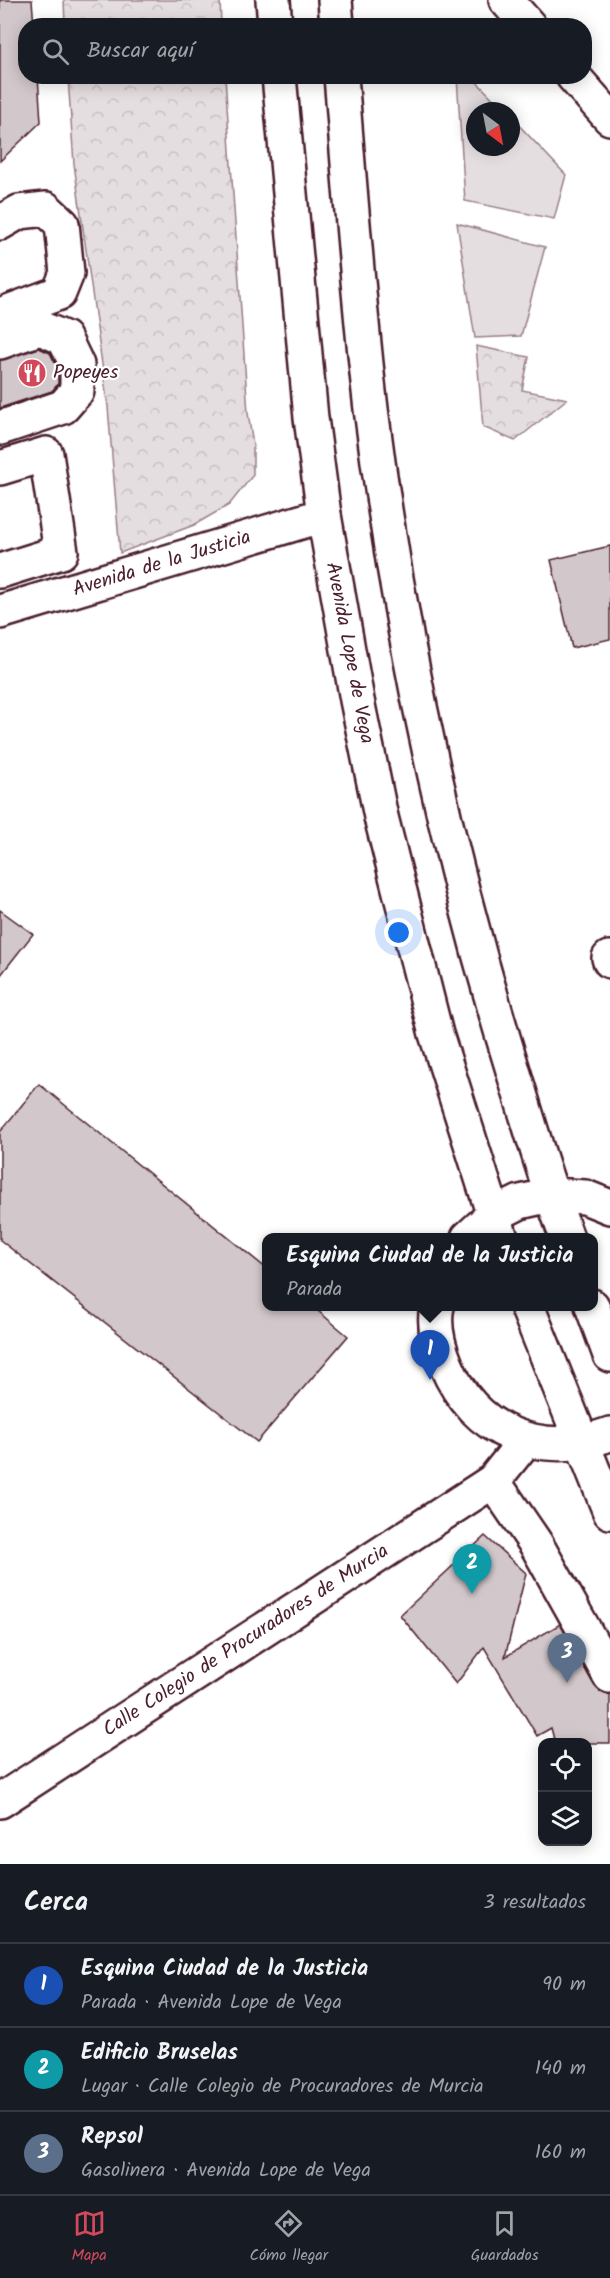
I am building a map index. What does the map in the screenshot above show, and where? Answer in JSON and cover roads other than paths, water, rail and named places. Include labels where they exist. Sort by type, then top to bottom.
[{"type":"main road","points":[[273,0],[274,18]]},
{"type":"main road","points":[[335,0],[336,18]]},
{"type":"main road","points":[[506,0],[522,18]]},
{"type":"main road","name":"Avenida Lope de Vega","points":[[280,84],[311,418],[324,515],[357,700],[381,817],[436,1034],[496,1227]]},
{"type":"main road","points":[[341,84],[371,409],[416,688],[439,801],[497,1019],[551,1196],[565,1233]]},
{"type":"main road","points":[[580,84],[610,118]]},
{"type":"main road","points":[[0,223],[19,212],[46,209],[62,224],[67,273],[59,293],[0,315]]},
{"type":"main road","points":[[0,342],[40,328],[64,338],[77,365],[77,390],[63,407],[0,428]]},
{"type":"main road","points":[[0,468],[45,454],[61,552],[0,571]]},
{"type":"main road","name":"Avenida de la Justicia","points":[[0,612],[324,515]]},
{"type":"main road","points":[[481,1233],[496,1227],[520,1202],[551,1196],[585,1197],[610,1207]]},
{"type":"main road","points":[[436,1311],[440,1350],[454,1385],[479,1415],[501,1430],[526,1440],[553,1445],[595,1439]]},
{"type":"main road","points":[[530,1311],[595,1439],[610,1512]]},
{"type":"main road","points":[[594,1311],[610,1355]]},
{"type":"main road","points":[[479,1415],[491,1451],[493,1481],[536,1544],[610,1676]]},
{"type":"main road","name":"Calle Colegio de Procuradores de Murcia","points":[[0,1801],[493,1481],[526,1440]]},
{"type":"place","name":"Popeyes","points":[[32,373]]},
{"type":"place","name":"Esquina Ciudad de la Justicia","points":[[430,1380]]},
{"type":"place","name":"Edificio Bruselas","points":[[472,1594]]},
{"type":"place","name":"Repsol","points":[[567,1683]]}]
